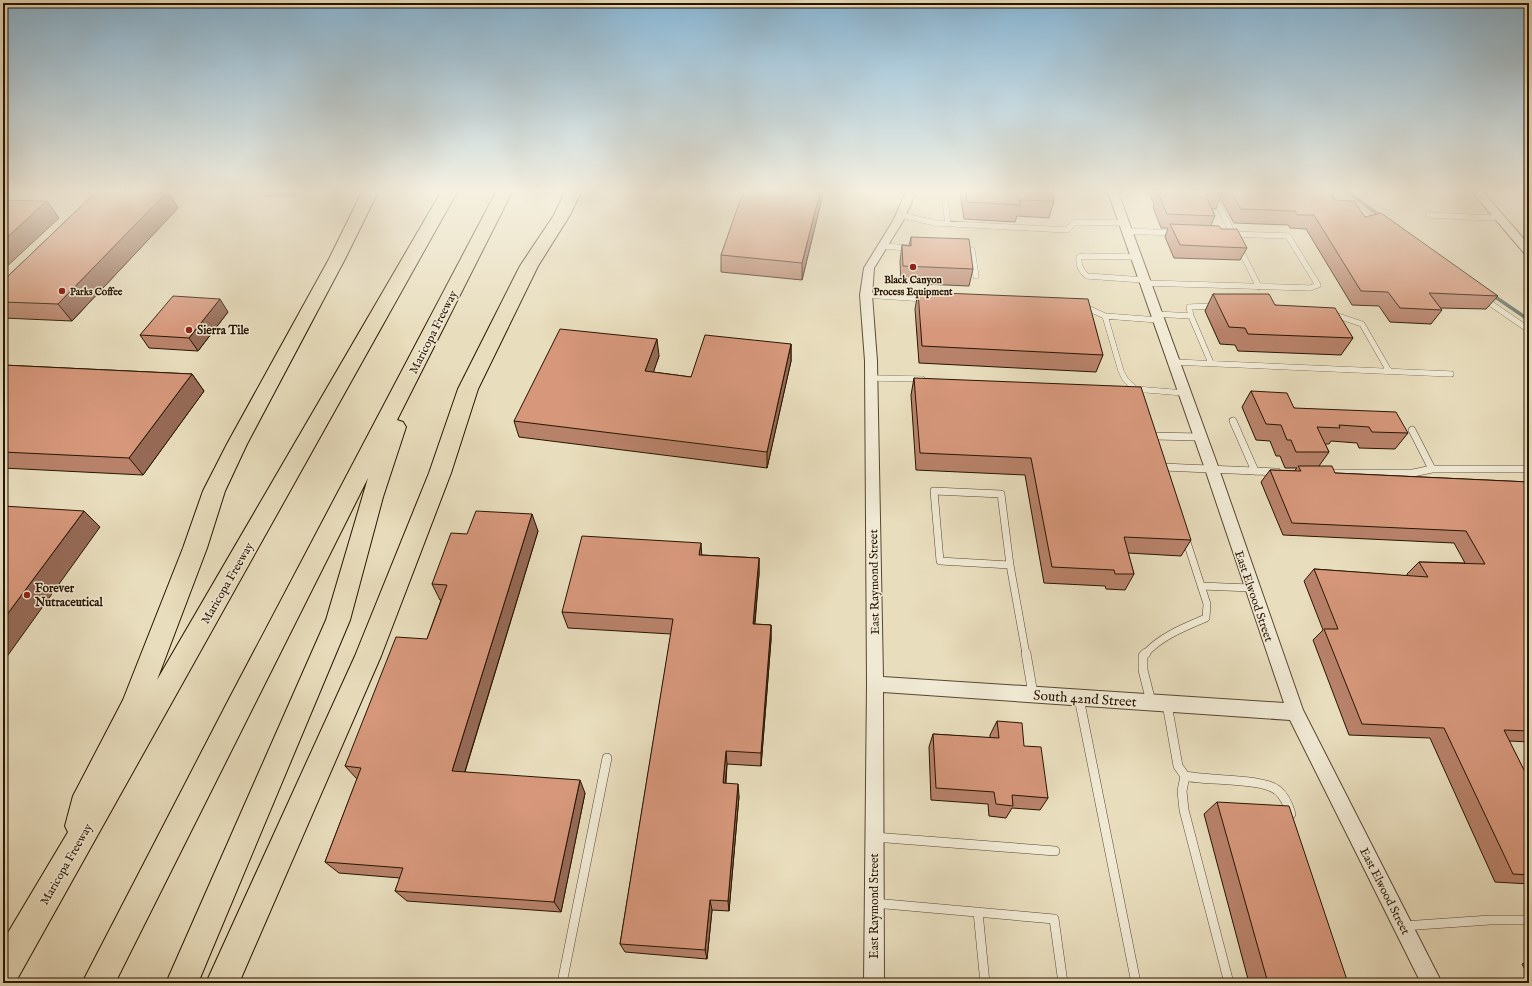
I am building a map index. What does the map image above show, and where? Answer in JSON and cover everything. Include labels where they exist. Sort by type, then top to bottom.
[{"type":"highway","points":[[76,848],[87,796],[134,705],[184,573],[196,548],[214,491],[237,444],[347,238]]},
{"type":"highway","name":"Maricopa Freeway","points":[[3,972],[76,848],[423,238]]},
{"type":"highway","name":"Maricopa Freeway","points":[[98,983],[481,238]]},
{"type":"highway","points":[[222,983],[368,656],[440,473],[468,389],[529,266],[547,238]]},
{"type":"highway","points":[[182,983],[338,620],[372,497],[424,350]]},
{"type":"street","name":"East Raymond Street","points":[[874,983],[875,684],[871,378],[866,295],[869,268],[887,238]]},
{"type":"street","name":"East Elwood Street","points":[[1130,238],[1212,469],[1251,588],[1295,712],[1432,983]]},
{"type":"street","points":[[1517,238],[1529,251]]},
{"type":"street","name":"South 42nd Street","points":[[875,684],[1295,712]]},
{"type":"lane","points":[[1235,238],[1259,287]]},
{"type":"lane","points":[[1136,257],[1084,256],[1079,257],[1078,261],[1082,273],[1087,276],[1144,281],[1259,287],[1310,288],[1318,285],[1289,238]]},
{"type":"lane","points":[[882,246],[920,248]]},
{"type":"lane","points":[[957,250],[972,250],[976,276]]},
{"type":"lane","points":[[866,295],[930,300]]},
{"type":"lane","points":[[1479,295],[1529,330]]},
{"type":"lane","points":[[1211,363],[1191,316],[1189,307],[1220,305]]},
{"type":"lane","points":[[1076,306],[1083,306],[1105,316],[1191,316]]},
{"type":"lane","points":[[1327,314],[1362,324],[1389,371]]},
{"type":"lane","points":[[1105,316],[1120,370],[1125,379],[1138,390],[1142,403]]},
{"type":"lane","points":[[1173,362],[1451,374]]},
{"type":"lane","points":[[871,378],[930,380]]},
{"type":"lane","points":[[1122,389],[1184,393]]},
{"type":"lane","points":[[1233,421],[1255,471]]},
{"type":"lane","points":[[1412,430],[1432,469]]},
{"type":"lane","points":[[1153,436],[1200,437]]},
{"type":"lane","points":[[1163,468],[1286,473]]},
{"type":"lane","points":[[1326,473],[1413,473],[1432,469],[1529,469]]},
{"type":"lane","points":[[1010,564],[940,561],[934,491],[1001,494],[1010,564],[1033,694]]},
{"type":"lane","points":[[1182,526],[1207,604],[1206,618],[1190,625],[1149,648],[1143,656],[1144,670],[1159,703],[1178,766],[1185,776],[1199,779],[1263,783],[1278,790],[1289,807],[1294,821]]},
{"type":"lane","points":[[1201,586],[1251,588]]},
{"type":"lane","points":[[1079,698],[1136,983]]},
{"type":"lane","points":[[562,983],[607,758]]},
{"type":"lane","points":[[1185,776],[1182,791],[1184,810],[1229,983]]},
{"type":"lane","points":[[874,837],[1055,851]]},
{"type":"lane","points":[[874,902],[1054,919],[1063,983]]},
{"type":"lane","points":[[978,912],[985,983]]},
{"type":"lane","points":[[1403,926],[1490,920],[1529,920]]},
{"type":"building","points":[[48,238],[122,238],[58,304],[3,302],[3,281]]},
{"type":"building","points":[[727,238],[808,238],[802,263],[721,255]]},
{"type":"building","points":[[911,238],[969,239],[973,269],[903,266],[902,245],[911,246]]},
{"type":"building","points":[[1177,238],[1242,238],[1247,248],[1180,245]]},
{"type":"building","points":[[1328,238],[1416,238],[1498,296],[1429,293],[1442,310],[1400,308],[1388,292],[1361,291]]},
{"type":"building","points":[[918,292],[1088,299],[1103,355],[922,346]]},
{"type":"building","points":[[1213,294],[1269,294],[1275,305],[1335,308],[1353,338],[1248,334],[1245,328],[1229,327]]},
{"type":"building","points":[[173,296],[220,299],[189,338],[140,335]]},
{"type":"building","points":[[560,329],[657,339],[645,371],[691,377],[705,335],[791,344],[767,452],[514,421]]},
{"type":"building","points":[[3,365],[192,374],[129,458],[3,452]]},
{"type":"building","points":[[914,378],[1141,387],[1191,540],[1124,537],[1134,574],[1115,574],[1114,570],[1052,567],[1031,458],[920,453]]},
{"type":"building","points":[[1251,391],[1287,393],[1294,408],[1396,412],[1408,433],[1372,432],[1369,427],[1339,425],[1340,428],[1317,427],[1329,452],[1296,452],[1291,440],[1287,440],[1281,425],[1266,424]]},
{"type":"building","points":[[1298,466],[1332,466],[1335,473],[1529,482],[1529,731],[1504,730],[1529,780],[1529,875],[1513,874],[1444,728],[1362,724],[1324,629],[1338,629],[1314,569],[1428,577],[1419,562],[1485,564],[1466,531],[1292,523],[1270,470],[1301,471]]},
{"type":"building","points":[[3,506],[84,511],[3,620]]},
{"type":"building","points":[[476,511],[532,514],[452,771],[580,780],[554,902],[395,891],[403,868],[325,862],[361,768],[345,766],[396,637],[427,639],[447,585],[432,584],[451,533],[467,534]]},
{"type":"building","points":[[582,536],[701,543],[699,555],[759,558],[753,624],[771,625],[761,753],[726,751],[723,783],[738,784],[728,901],[710,900],[705,950],[620,944],[673,619],[562,612]]},
{"type":"building","points":[[997,721],[1022,723],[1024,746],[1041,747],[1048,798],[1012,795],[1013,806],[996,804],[994,792],[936,788],[933,734],[999,738]]},
{"type":"building","points":[[1217,802],[1289,806],[1348,983],[1268,983]]},
{"type":"waterway","points":[[1491,294],[1529,320]]},
{"type":"place","name":"Black Canyon Process Equipment","points":[[913,267]]},
{"type":"place","name":"Parks Coffee","points":[[62,291]]},
{"type":"place","name":"Sierra Tile","points":[[189,330]]},
{"type":"place","name":"Forever Nutraceutical","points":[[27,595]]}]
